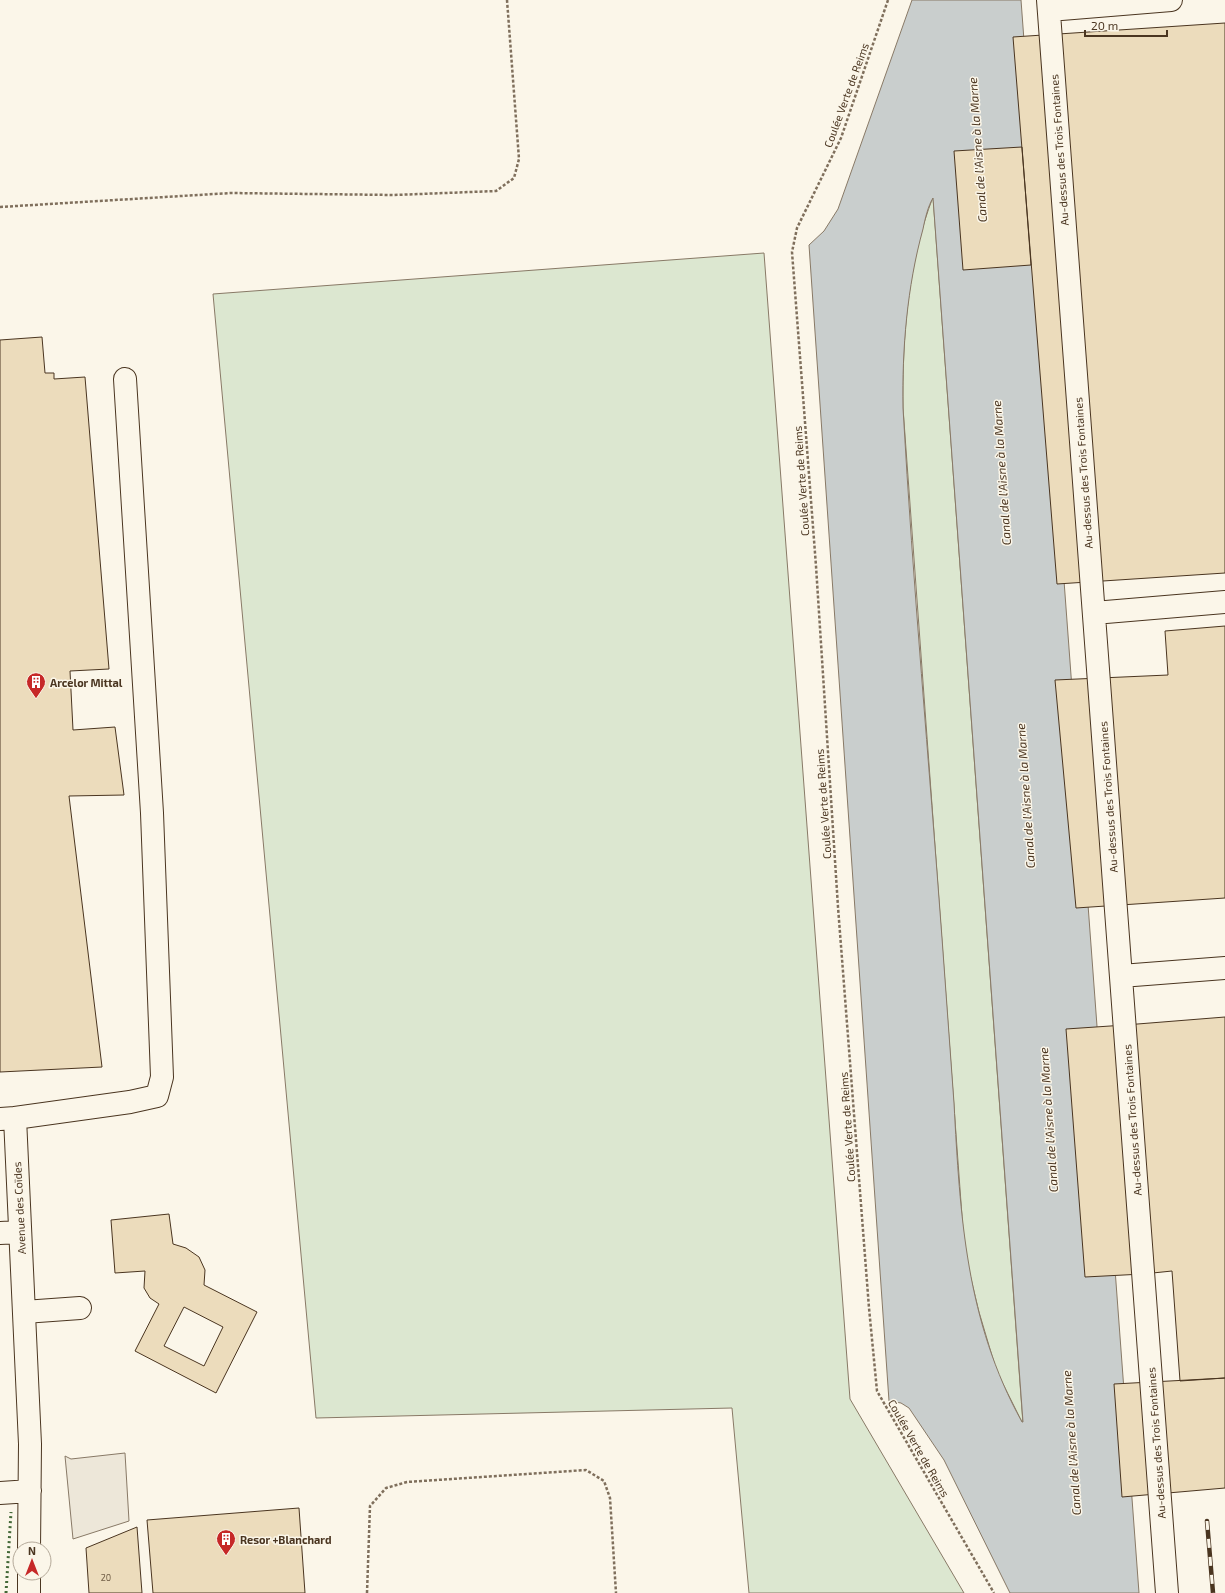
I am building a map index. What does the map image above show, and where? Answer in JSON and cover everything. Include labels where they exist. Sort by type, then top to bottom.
[{"type":"street","points":[[1049,5],[1171,0]]},
{"type":"street","name":"Au-dessus des Trois Fontaines","points":[[1049,5],[1167,1593]]},
{"type":"street","points":[[7,1118],[130,1102],[157,1096],[162,1077],[152,813],[125,379]]},
{"type":"street","points":[[1094,613],[1225,602]]},
{"type":"street","points":[[1121,976],[1225,968]]},
{"type":"street","name":"Avenue des Coïdes","points":[[7,1118],[10,1233],[24,1312],[30,1444],[29,1541]]},
{"type":"street","points":[[24,1312],[80,1308]]},
{"type":"street","points":[[0,1493],[30,1491]]},
{"type":"street","points":[[29,1581],[29,1593]]},
{"type":"path","points":[[0,206],[231,193],[394,195],[496,191],[514,178],[519,159],[507,0]]},
{"type":"path","name":"Coulée Verte de Reims","points":[[888,0],[841,138],[797,228],[792,252],[816,566],[838,899],[868,1308],[877,1391],[994,1593]]},
{"type":"path","points":[[367,1593],[370,1506],[386,1488],[407,1482],[586,1470],[604,1480],[610,1498],[616,1593]]},
{"type":"green space","points":[[933,197],[1023,1424],[997,1372],[979,1312],[967,1262],[963,1230],[903,408],[905,328],[908,301],[912,274],[924,222]]},
{"type":"green space","points":[[764,253],[850,1399],[964,1593],[749,1593],[732,1408],[316,1418],[213,294]]},
{"type":"shaded area","points":[[125,1453],[129,1521],[73,1539],[65,1456],[71,1459]]},
{"type":"water","name":"Canal de l'Aisne à la Marne","points":[[912,0],[1021,0],[1139,1593],[1010,1593],[944,1460],[909,1408],[901,1403],[889,1401],[809,245],[824,231],[838,209]],"holes":[[[933,198],[1023,1422],[1003,1384],[989,1345],[977,1306],[963,1227],[916,607],[903,408],[903,363],[909,296],[913,273],[926,217]]]},
{"type":"building","points":[[1225,23],[1225,573],[1057,584],[1013,37]]},
{"type":"building","points":[[1022,147],[1031,265],[963,270],[954,151]]},
{"type":"building","name":"Arcelor Mittal","points":[[42,337],[45,373],[54,373],[54,379],[85,377],[109,669],[70,671],[73,730],[115,727],[124,795],[69,796],[102,1067],[0,1072],[0,340]]},
{"type":"building","points":[[1225,626],[1225,898],[1076,908],[1055,680],[1168,675],[1165,631]]},
{"type":"building","points":[[1225,1017],[1225,1378],[1180,1381],[1172,1271],[1143,1274],[1125,1025]]},
{"type":"building","points":[[1125,1025],[1143,1274],[1085,1277],[1066,1029]]},
{"type":"building","points":[[169,1214],[173,1244],[186,1248],[199,1257],[205,1270],[204,1285],[257,1312],[216,1393],[135,1351],[159,1304],[150,1298],[144,1288],[145,1271],[115,1273],[111,1220]],"holes":[[[184,1307],[223,1327],[204,1366],[164,1346]]]},
{"type":"building","points":[[1225,1378],[1225,1488],[1122,1497],[1114,1384]]},
{"type":"building","name":"Resor +Blanchard","points":[[299,1508],[305,1593],[153,1593],[147,1520]]},
{"type":"building","points":[[137,1527],[142,1593],[89,1593],[86,1548]]},
{"type":"railway","points":[[1207,1521],[1213,1593]]},
{"type":"hedge","points":[[6,1593],[11,1512]]},
{"type":"place","name":"Arcelor Mittal","points":[[36,699]]},
{"type":"place","name":"Resor +Blanchard","points":[[226,1556]]}]
